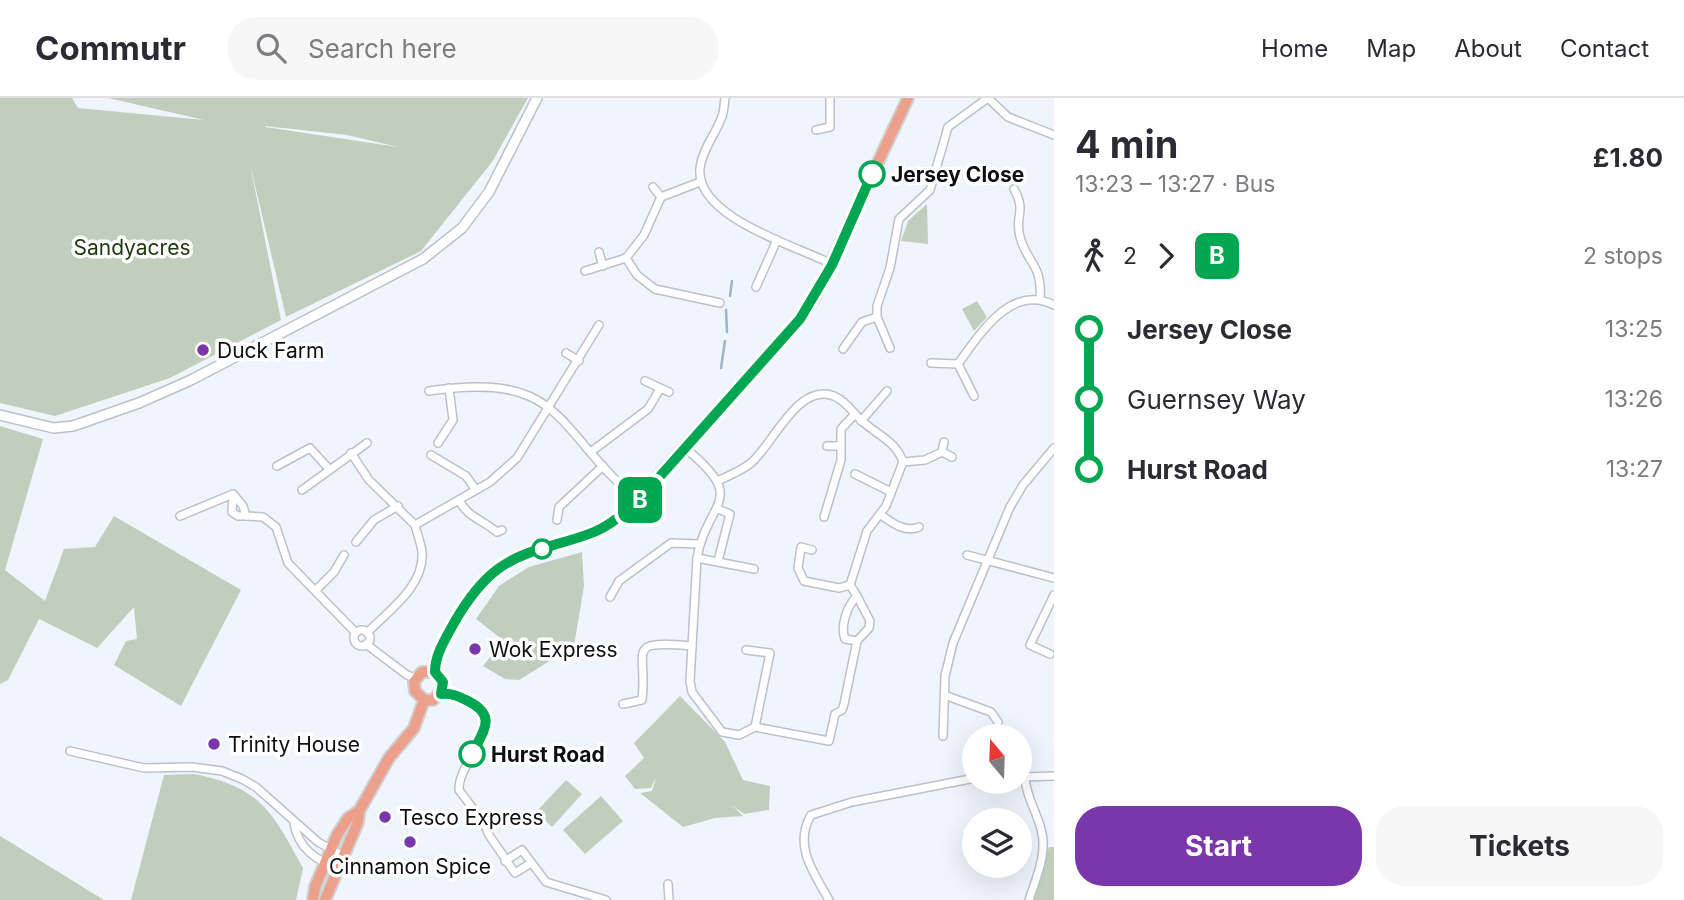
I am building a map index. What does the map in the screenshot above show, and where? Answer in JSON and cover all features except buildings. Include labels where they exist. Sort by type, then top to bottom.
[{"type":"main road","points":[[435,672],[422,672],[416,678],[415,691],[424,700],[433,700],[441,694],[443,682],[435,672],[435,660],[464,606],[477,588],[499,568],[525,554],[596,531],[612,523],[638,501],[800,319],[832,265],[908,98]]},
{"type":"main road","points":[[325,900],[358,822],[359,811],[389,758],[414,728],[424,700]]},
{"type":"main road","points":[[313,900],[331,850],[348,818],[359,811]]},
{"type":"street","points":[[0,415],[38,425],[65,427],[139,403],[191,380],[423,259],[462,228],[489,192],[537,98]]},
{"type":"street","points":[[725,98],[723,117],[701,163],[700,182],[712,202],[777,240],[832,265]]},
{"type":"street","points":[[816,130],[830,127],[830,98]]},
{"type":"street","points":[[890,348],[877,317],[879,295],[890,268],[899,219],[930,190],[948,127],[956,118],[988,98],[1008,117],[1054,135]]},
{"type":"street","points":[[585,271],[626,258],[644,235],[661,197],[700,182]]},
{"type":"street","points":[[653,187],[661,197]]},
{"type":"street","points":[[1014,189],[1023,206],[1019,234],[1042,283],[1040,299]]},
{"type":"street","points":[[1023,206],[1032,204]]},
{"type":"street","points":[[756,287],[777,240]]},
{"type":"street","points":[[599,252],[603,265]]},
{"type":"street","points":[[626,258],[637,275],[655,289],[720,303]]},
{"type":"street","points":[[958,364],[976,337],[1011,305],[1040,299],[1054,305]]},
{"type":"street","points":[[843,349],[862,322],[877,317]]},
{"type":"street","points":[[415,525],[476,490],[503,472],[517,458],[599,325]]},
{"type":"street","points":[[566,353],[579,361]]},
{"type":"street","points":[[931,363],[958,364]]},
{"type":"street","points":[[958,364],[974,396]]},
{"type":"street","points":[[645,381],[669,391]]},
{"type":"street","points":[[429,391],[484,385],[509,388],[550,408],[638,501]]},
{"type":"street","points":[[438,443],[453,420],[449,388]]},
{"type":"street","points":[[592,451],[648,409],[660,389]]},
{"type":"street","points":[[824,517],[841,460],[841,429],[887,391]]},
{"type":"street","points":[[685,448],[713,473],[720,492],[718,509],[699,544],[690,687],[704,709],[726,734],[739,734],[755,727],[829,741],[835,714],[842,710],[844,704],[857,641],[866,634],[870,621],[850,585],[867,531],[881,515],[903,462],[897,447],[836,397],[811,395],[798,403],[753,461],[717,481]]},
{"type":"street","points":[[302,490],[367,443]]},
{"type":"street","points":[[942,452],[944,443]]},
{"type":"street","points":[[827,446],[839,446]]},
{"type":"street","points":[[277,466],[312,447],[329,469]]},
{"type":"street","points":[[943,736],[946,676],[953,643],[1016,495],[1054,447]]},
{"type":"street","points":[[903,462],[925,460],[942,452]]},
{"type":"street","points":[[942,452],[952,457]]},
{"type":"street","points":[[233,495],[232,512],[238,516],[263,517],[276,527],[288,563],[356,633],[367,633],[412,587],[419,573],[422,551],[415,525],[369,480],[351,453]]},
{"type":"street","points":[[431,455],[466,475],[476,490]]},
{"type":"street","points":[[557,520],[559,507],[603,466]]},
{"type":"street","points":[[855,474],[891,492]]},
{"type":"street","points":[[233,495],[243,506],[246,516]]},
{"type":"street","points":[[180,516],[233,495]]},
{"type":"street","points":[[459,500],[466,512],[477,520],[497,532],[502,530]]},
{"type":"street","points":[[356,542],[374,520],[398,506]]},
{"type":"street","points":[[718,509],[730,514],[718,561]]},
{"type":"street","points":[[881,515],[899,527],[912,530],[919,527]]},
{"type":"street","points":[[610,597],[619,582],[671,543],[699,544]]},
{"type":"street","points":[[812,550],[801,547],[798,568],[804,581],[839,588],[850,585]]},
{"type":"street","points":[[316,590],[334,572],[344,555]]},
{"type":"street","points":[[967,555],[1054,578]]},
{"type":"street","points":[[697,558],[754,569]]},
{"type":"street","points":[[1050,654],[1030,645],[1054,595]]},
{"type":"street","points":[[857,597],[848,605],[843,634],[845,639],[857,641]]},
{"type":"street","points":[[356,633],[355,642],[366,644],[407,676],[416,678]]},
{"type":"street","points":[[366,644],[369,639],[367,633]]},
{"type":"street","points":[[623,705],[642,700],[639,657],[645,647],[655,643],[692,646]]},
{"type":"street","points":[[746,650],[770,653],[755,727]]},
{"type":"street","points":[[441,694],[450,693],[479,707],[486,716],[486,725],[463,773],[459,790],[484,823],[505,861],[515,873],[531,863]]},
{"type":"street","points":[[947,696],[991,712],[998,722]]},
{"type":"street","points":[[70,751],[144,768],[192,767],[222,771],[256,787],[294,823],[343,856]]},
{"type":"street","points":[[1032,777],[1054,776]]},
{"type":"street","points":[[829,900],[805,852],[803,838],[811,816],[842,804],[962,781]]},
{"type":"street","points":[[1026,794],[1041,828],[1044,848],[1029,900]]},
{"type":"street","points":[[294,823],[304,849],[338,870]]},
{"type":"street","points":[[505,861],[522,850],[553,886],[606,900]]},
{"type":"street","points":[[668,884],[669,900]]},
{"type":"green space","name":"Sandyacres","points":[[0,98],[72,98],[78,108],[204,120],[108,98],[528,98],[492,162],[421,251],[286,317],[250,164],[281,320],[170,378],[55,416],[0,403]],"holes":[[[265,126],[347,135],[398,147]]]},
{"type":"green space","points":[[927,204],[928,244],[901,241],[908,221]]},
{"type":"green space","points":[[977,301],[987,317],[974,331],[962,309]]},
{"type":"green space","points":[[0,426],[43,439],[5,570],[45,601],[64,549],[95,547],[114,516],[241,590],[181,706],[114,665],[126,641],[137,639],[134,607],[97,648],[39,619],[8,680],[0,684]]},
{"type":"green space","points":[[582,552],[584,586],[574,646],[519,680],[505,679],[483,666],[503,640],[476,619],[499,586],[529,567]]},
{"type":"green space","points":[[680,696],[725,742],[743,780],[770,786],[769,810],[744,814],[732,805],[743,816],[715,818],[683,827],[640,793],[652,791],[656,777],[651,788],[635,789],[625,776],[644,758],[634,743]]},
{"type":"green space","points":[[194,774],[235,786],[250,795],[273,817],[303,868],[296,900],[131,900],[164,775]]},
{"type":"green space","points":[[566,780],[582,794],[552,827],[536,812]]},
{"type":"green space","points":[[601,796],[623,821],[585,854],[563,830]]},
{"type":"green space","points":[[0,836],[104,900],[0,900]]},
{"type":"green space","points":[[1049,847],[1054,847],[1054,900],[1032,900]]},
{"type":"waterway","points":[[730,296],[732,281]]},
{"type":"waterway","points":[[726,310],[727,332]]},
{"type":"waterway","points":[[721,368],[725,341]]},
{"type":"bus line","name":"B","points":[[472,754],[486,725],[486,716],[479,707],[450,693],[441,694],[443,682],[435,672],[435,660],[464,606],[477,588],[499,568],[525,554],[596,531],[612,523],[638,501],[800,319],[832,265],[872,174]]},
{"type":"place","name":"Jersey Close","points":[[872,174]]},
{"type":"place","name":"Duck Farm","points":[[203,350]]},
{"type":"place","name":"Wok Express","points":[[475,649]]},
{"type":"place","name":"Trinity House","points":[[214,744]]},
{"type":"place","name":"Hurst Road","points":[[472,754]]},
{"type":"place","name":"Tesco Express","points":[[385,817]]},
{"type":"place","name":"Cinnamon Spice","points":[[410,842]]}]
